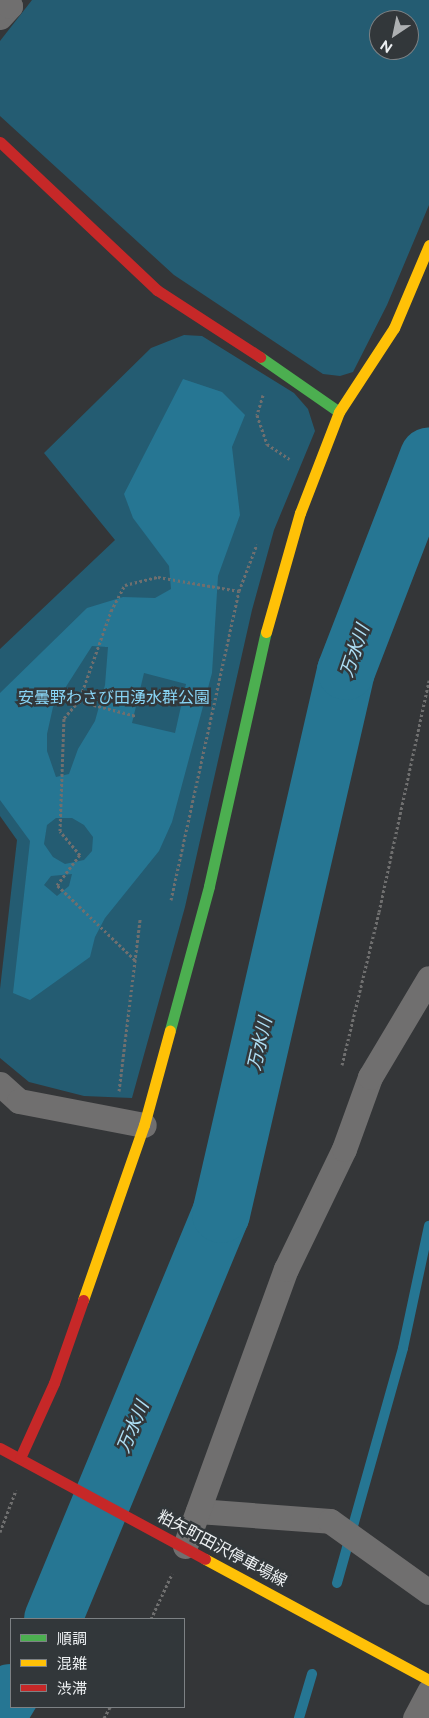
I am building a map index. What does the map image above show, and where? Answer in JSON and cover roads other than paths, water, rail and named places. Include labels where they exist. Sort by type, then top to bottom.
[{"type":"street","points":[[0,17],[10,6],[2,0]]},
{"type":"street","points":[[0,142],[157,290],[273,365],[339,412]]},
{"type":"street","points":[[24,1460],[54,1383],[144,1125],[209,886],[270,616],[300,513],[339,412],[394,328],[429,245]]},
{"type":"street","points":[[176,1542],[198,1511],[286,1269],[344,1149],[370,1077],[429,978]]},
{"type":"street","points":[[0,1084],[19,1101],[144,1125]]},
{"type":"street","name":"粕矢町田沢停車場線","points":[[0,1448],[429,1680]]},
{"type":"street","points":[[198,1511],[330,1521],[429,1592]]},
{"type":"street","points":[[415,1718],[429,1692]]},
{"type":"waterway","name":"万水川","points":[[53,1618],[221,1214],[346,671],[429,456]]},
{"type":"waterway","points":[[337,1583],[403,1348],[429,1226]]},
{"type":"waterway","points":[[299,1718],[312,1674]]},
{"type":"waterway","name":"万水川","points":[[0,1711],[10,1695]]},
{"type":"park label","name":"安曇野わさび田湧水群公園","points":[[114,698]]}]
